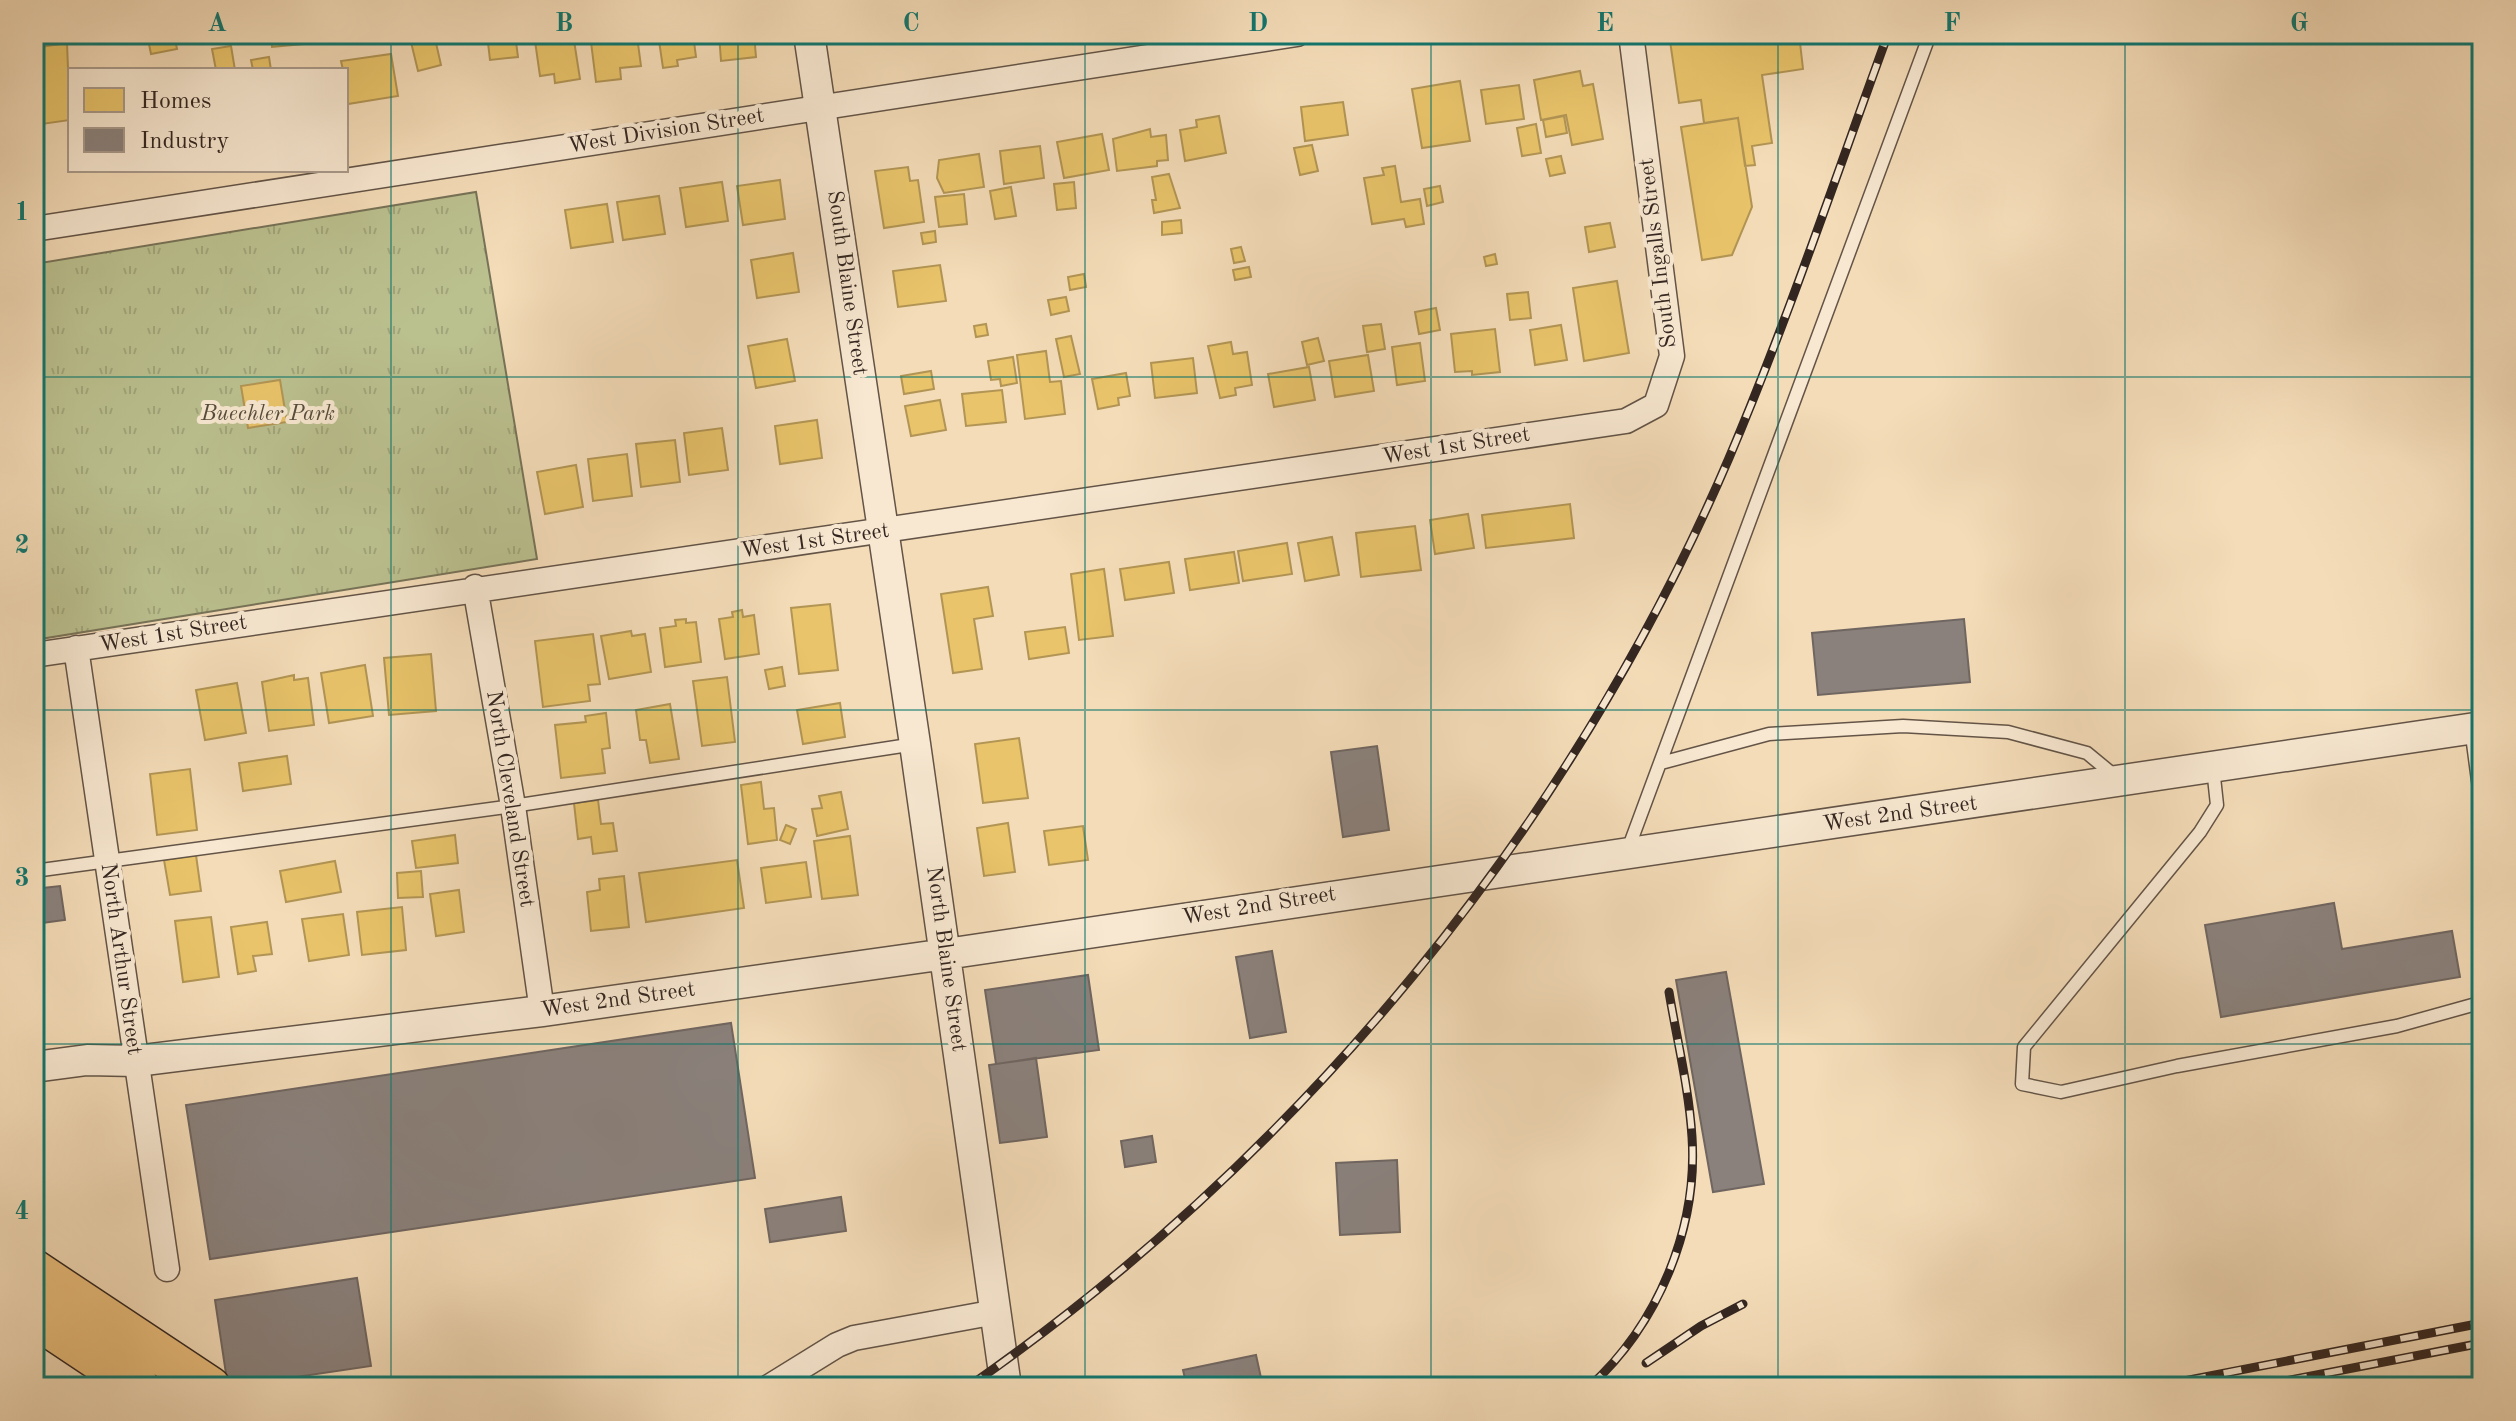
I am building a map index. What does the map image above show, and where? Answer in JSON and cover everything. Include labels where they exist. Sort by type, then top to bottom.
[{"type":"highway","points":[[34,1270],[210,1387]]},
{"type":"highway","points":[[34,1317],[139,1387]]},
{"type":"street","name":"South Blaine Street","points":[[809,34],[883,532]]},
{"type":"street","name":"West Division Street","points":[[34,229],[1297,34]]},
{"type":"street","name":"South Ingalls Street","points":[[1595,425],[1626,421],[1656,405],[1672,356],[1631,34]]},
{"type":"street","name":"West 1st Street","points":[[34,655],[475,587],[883,532],[1595,425]]},
{"type":"street","name":"North Blaine Street","points":[[883,532],[1006,1387]]},
{"type":"street","name":"North Cleveland Street","points":[[475,587],[513,806],[542,1011]]},
{"type":"street","name":"North Arthur Street","points":[[76,648],[167,1269]]},
{"type":"street","name":"West 2nd Street","points":[[34,1067],[87,1060],[136,1061],[542,1011],[2476,728]]},
{"type":"street","points":[[769,1387],[837,1345],[854,1338],[996,1312]]},
{"type":"lane","points":[[1627,852],[1930,34]]},
{"type":"lane","points":[[1661,763],[1769,734],[1903,726],[2021,735],[2087,753],[2121,782]]},
{"type":"lane","points":[[2476,728],[2482,811]]},
{"type":"lane","points":[[34,871],[513,806],[915,744]]},
{"type":"lane","points":[[2213,768],[2217,805],[2200,832],[2024,1047],[2022,1084],[2061,1092],[2177,1066],[2397,1026],[2476,1004],[2482,996]]},
{"type":"green space","name":"Buechler Park","points":[[476,192],[537,559],[34,640],[34,264]]},
{"type":"building: Homes","points":[[147,34],[174,34],[177,49],[151,54]]},
{"type":"building: Homes","points":[[271,34],[302,34],[303,44],[272,47]]},
{"type":"building: Homes","points":[[434,34],[441,65],[418,71],[410,38]]},
{"type":"building: Homes","points":[[487,34],[515,34],[518,57],[490,60]]},
{"type":"building: Homes","points":[[534,34],[573,34],[580,79],[555,83],[554,74],[540,76]]},
{"type":"building: Homes","points":[[658,34],[693,34],[696,57],[677,60],[678,66],[663,68]]},
{"type":"building: Homes","points":[[719,34],[754,34],[756,57],[721,61]]},
{"type":"building: Homes","points":[[845,34],[888,34],[846,39]]},
{"type":"building: Homes","points":[[1669,34],[1799,34],[1803,69],[1762,75],[1772,143],[1752,146],[1755,165],[1745,166],[1738,118],[1704,123],[1701,100],[1679,103]]},
{"type":"building: Homes","points":[[637,36],[641,66],[620,68],[621,79],[596,82],[591,42]]},
{"type":"building: Homes","points":[[67,43],[68,120],[42,124],[34,83],[34,48]]},
{"type":"building: Homes","points":[[231,46],[235,68],[216,68],[212,49]]},
{"type":"building: Homes","points":[[391,54],[398,96],[348,104],[348,68],[343,68],[341,61]]},
{"type":"building: Homes","points":[[269,57],[271,68],[253,68],[251,60]]},
{"type":"building: Homes","points":[[1580,71],[1583,86],[1593,84],[1603,139],[1572,145],[1566,115],[1541,120],[1534,80]]},
{"type":"building: Homes","points":[[1460,81],[1470,141],[1422,148],[1412,89]]},
{"type":"building: Homes","points":[[1519,85],[1524,119],[1486,124],[1481,90]]},
{"type":"building: Homes","points":[[1343,102],[1348,135],[1305,141],[1301,107]]},
{"type":"building: Homes","points":[[1219,116],[1226,153],[1185,161],[1180,130],[1197,127],[1196,120]]},
{"type":"building: Homes","points":[[1564,116],[1567,133],[1546,137],[1543,120]]},
{"type":"building: Homes","points":[[1738,118],[1752,207],[1732,255],[1702,260],[1681,127]]},
{"type":"building: Homes","points":[[1536,124],[1541,153],[1522,156],[1517,128]]},
{"type":"building: Homes","points":[[1150,129],[1151,137],[1166,135],[1168,160],[1157,161],[1157,166],[1117,171],[1113,139]]},
{"type":"building: Homes","points":[[1102,134],[1109,170],[1064,178],[1057,142]]},
{"type":"building: Homes","points":[[1312,145],[1318,171],[1300,175],[1294,148]]},
{"type":"building: Homes","points":[[1040,146],[1044,178],[1004,184],[1000,151]]},
{"type":"building: Homes","points":[[979,154],[984,187],[944,193],[937,178],[939,160]]},
{"type":"building: Homes","points":[[1561,156],[1565,173],[1550,176],[1546,159]]},
{"type":"building: Homes","points":[[1395,166],[1401,202],[1420,199],[1424,224],[1406,227],[1404,219],[1372,224],[1364,178],[1384,175],[1382,168]]},
{"type":"building: Homes","points":[[908,167],[910,181],[918,180],[924,222],[884,228],[875,171]]},
{"type":"building: Homes","points":[[1169,174],[1180,208],[1154,213],[1152,200],[1156,200],[1152,177]]},
{"type":"building: Homes","points":[[780,180],[785,219],[743,225],[737,186]]},
{"type":"building: Homes","points":[[722,182],[728,221],[686,227],[680,188]]},
{"type":"building: Homes","points":[[1074,182],[1076,208],[1057,210],[1054,184]]},
{"type":"building: Homes","points":[[1440,186],[1443,202],[1427,206],[1424,189]]},
{"type":"building: Homes","points":[[1011,187],[1016,216],[995,219],[990,191]]},
{"type":"building: Homes","points":[[964,194],[967,224],[939,227],[935,197]]},
{"type":"building: Homes","points":[[659,196],[665,234],[623,240],[617,202]]},
{"type":"building: Homes","points":[[607,204],[613,242],[571,248],[565,210]]},
{"type":"building: Homes","points":[[1181,220],[1182,233],[1162,235],[1162,222]]},
{"type":"building: Homes","points":[[1610,223],[1615,247],[1589,252],[1585,227]]},
{"type":"building: Homes","points":[[935,231],[936,242],[923,244],[921,233]]},
{"type":"building: Homes","points":[[1241,247],[1245,261],[1234,263],[1231,249]]},
{"type":"building: Homes","points":[[793,253],[799,292],[757,298],[751,260]]},
{"type":"building: Homes","points":[[1495,254],[1497,264],[1486,266],[1484,257]]},
{"type":"building: Homes","points":[[940,265],[946,301],[898,307],[893,271]]},
{"type":"building: Homes","points":[[1249,267],[1251,277],[1235,280],[1233,270]]},
{"type":"building: Homes","points":[[1084,274],[1086,287],[1070,290],[1068,277]]},
{"type":"building: Homes","points":[[1617,281],[1629,353],[1584,361],[1573,288]]},
{"type":"building: Homes","points":[[1528,292],[1531,318],[1510,320],[1507,294]]},
{"type":"building: Homes","points":[[1066,297],[1069,311],[1051,315],[1048,300]]},
{"type":"building: Homes","points":[[1436,308],[1440,330],[1419,334],[1415,312]]},
{"type":"building: Homes","points":[[986,324],[988,335],[976,337],[974,326]]},
{"type":"building: Homes","points":[[1381,324],[1385,349],[1367,352],[1363,326]]},
{"type":"building: Homes","points":[[1561,325],[1567,360],[1535,365],[1530,330]]},
{"type":"building: Homes","points":[[1495,329],[1500,372],[1472,375],[1472,371],[1455,372],[1451,334]]},
{"type":"building: Homes","points":[[1071,336],[1080,374],[1064,377],[1056,339]]},
{"type":"building: Homes","points":[[1318,338],[1324,361],[1307,365],[1302,342]]},
{"type":"building: Homes","points":[[787,339],[795,381],[756,388],[748,346]]},
{"type":"building: Homes","points":[[1231,342],[1233,354],[1247,352],[1252,385],[1235,388],[1236,395],[1220,398],[1208,346]]},
{"type":"building: Homes","points":[[1420,343],[1425,381],[1397,385],[1392,347]]},
{"type":"building: Homes","points":[[1046,351],[1050,382],[1061,381],[1065,414],[1025,419],[1017,355]]},
{"type":"building: Homes","points":[[1368,355],[1374,391],[1335,397],[1329,361]]},
{"type":"building: Homes","points":[[1013,357],[1017,383],[1001,386],[1000,379],[991,380],[988,361]]},
{"type":"building: Homes","points":[[1193,358],[1197,393],[1155,398],[1151,363]]},
{"type":"building: Homes","points":[[1309,367],[1315,400],[1274,407],[1268,374]]},
{"type":"building: Homes","points":[[931,371],[934,389],[904,394],[901,376]]},
{"type":"building: Homes","points":[[1126,373],[1130,396],[1118,398],[1119,405],[1098,409],[1092,379]]},
{"type":"building: Homes","points":[[280,380],[287,422],[248,428],[241,386]]},
{"type":"building: Homes","points":[[1002,390],[1006,422],[966,426],[962,394]]},
{"type":"building: Homes","points":[[940,400],[946,430],[911,436],[905,406]]},
{"type":"building: Homes","points":[[817,420],[822,458],[780,464],[775,426]]},
{"type":"building: Homes","points":[[722,428],[728,470],[689,475],[684,433]]},
{"type":"building: Homes","points":[[675,440],[680,482],[641,487],[636,444]]},
{"type":"building: Homes","points":[[627,454],[632,496],[593,501],[588,459]]},
{"type":"building: Homes","points":[[576,465],[583,507],[545,514],[537,472]]},
{"type":"building: Homes","points":[[1570,504],[1574,538],[1486,548],[1482,515]]},
{"type":"building: Homes","points":[[1468,514],[1474,548],[1435,554],[1430,520]]},
{"type":"building: Homes","points":[[1415,526],[1421,570],[1361,577],[1356,533]]},
{"type":"building: Homes","points":[[1332,537],[1339,575],[1305,581],[1298,543]]},
{"type":"building: Homes","points":[[1287,543],[1292,574],[1243,581],[1238,551]]},
{"type":"building: Homes","points":[[1234,552],[1239,583],[1190,590],[1185,559]]},
{"type":"building: Homes","points":[[1169,562],[1174,593],[1125,600],[1120,569]]},
{"type":"building: Homes","points":[[1104,569],[1113,636],[1079,640],[1071,574]]},
{"type":"building: Homes","points":[[988,587],[993,616],[974,619],[982,669],[953,673],[941,594]]},
{"type":"building: Homes","points":[[830,604],[838,670],[799,674],[791,608]]},
{"type":"building: Homes","points":[[742,610],[743,617],[754,615],[759,654],[725,659],[719,619],[733,617],[732,612]]},
{"type":"building: Homes","points":[[686,619],[686,623],[696,622],[701,662],[665,667],[660,628],[676,626],[675,620]]},
{"type":"building: Homes","points":[[1065,627],[1069,653],[1029,659],[1025,632]]},
{"type":"building: Homes","points":[[631,631],[632,636],[645,634],[651,672],[609,679],[601,636]]},
{"type":"building: Homes","points":[[593,634],[600,684],[588,685],[590,701],[543,707],[535,641]]},
{"type":"building: Homes","points":[[431,654],[436,711],[389,715],[384,658]]},
{"type":"building: Homes","points":[[365,665],[373,716],[329,723],[321,673]]},
{"type":"building: Homes","points":[[782,667],[785,686],[769,689],[765,670]]},
{"type":"building: Homes","points":[[294,675],[294,680],[308,678],[314,725],[269,731],[262,682]]},
{"type":"building: Homes","points":[[727,677],[735,742],[702,746],[693,681]]},
{"type":"building: Homes","points":[[237,683],[246,733],[205,740],[196,690]]},
{"type":"building: Homes","points":[[840,703],[845,737],[803,744],[797,710]]},
{"type":"building: Homes","points":[[670,704],[679,759],[650,763],[646,740],[640,740],[636,710]]},
{"type":"building: Homes","points":[[606,713],[610,748],[602,749],[605,773],[561,778],[555,725],[586,722],[585,716]]},
{"type":"building: Homes","points":[[1019,738],[1028,798],[983,803],[975,744]]},
{"type":"building: Homes","points":[[287,756],[291,784],[243,791],[239,763]]},
{"type":"building: Homes","points":[[190,769],[197,830],[157,835],[150,774]]},
{"type":"building: Homes","points":[[761,782],[764,809],[774,808],[777,840],[748,844],[741,785]]},
{"type":"building: Homes","points":[[841,792],[848,829],[817,836],[812,809],[822,808],[819,796]]},
{"type":"building: Homes","points":[[598,800],[601,824],[613,823],[617,851],[593,854],[591,837],[578,839],[574,803]]},
{"type":"building: Homes","points":[[1008,823],[1015,872],[984,876],[977,828]]},
{"type":"building: Homes","points":[[786,825],[796,829],[790,844],[780,840]]},
{"type":"building: Homes","points":[[1083,826],[1088,860],[1049,865],[1044,831]]},
{"type":"building: Homes","points":[[455,835],[458,863],[416,868],[412,841]]},
{"type":"building: Homes","points":[[850,836],[858,895],[822,899],[814,841]]},
{"type":"building: Homes","points":[[196,855],[201,891],[170,895],[164,860]]},
{"type":"building: Homes","points":[[737,860],[744,908],[646,922],[639,873]]},
{"type":"building: Homes","points":[[335,861],[341,892],[286,902],[280,871]]},
{"type":"building: Homes","points":[[806,862],[811,897],[766,903],[761,868]]},
{"type":"building: Homes","points":[[421,871],[423,897],[398,898],[397,873]]},
{"type":"building: Homes","points":[[624,876],[629,927],[591,931],[587,892],[600,890],[599,879]]},
{"type":"building: Homes","points":[[459,890],[464,932],[436,936],[430,894]]},
{"type":"building: Homes","points":[[402,907],[406,950],[362,955],[357,912]]},
{"type":"building: Homes","points":[[343,914],[349,955],[309,961],[302,919]]},
{"type":"building: Homes","points":[[211,917],[219,977],[183,982],[175,921]]},
{"type":"building: Homes","points":[[267,922],[272,954],[253,956],[256,971],[238,974],[231,927]]},
{"type":"building: Industry","points":[[1964,619],[1970,682],[1818,695],[1812,633]]},
{"type":"building: Industry","points":[[1377,746],[1389,830],[1343,837],[1331,752]]},
{"type":"building: Industry","points":[[60,886],[65,920],[34,924],[34,889]]},
{"type":"building: Industry","points":[[2334,903],[2342,949],[2452,931],[2460,977],[2221,1017],[2205,925]]},
{"type":"building: Industry","points":[[1272,951],[1286,1032],[1250,1038],[1236,957]]},
{"type":"building: Industry","points":[[1726,972],[1764,1184],[1713,1192],[1676,980]]},
{"type":"building: Industry","points":[[1088,975],[1099,1050],[996,1064],[985,990]]},
{"type":"building: Industry","points":[[731,1023],[755,1178],[210,1259],[186,1105]]},
{"type":"building: Industry","points":[[1036,1058],[1047,1137],[1000,1143],[989,1065]]},
{"type":"building: Industry","points":[[1152,1136],[1156,1162],[1125,1167],[1121,1141]]},
{"type":"building: Industry","points":[[1397,1160],[1400,1232],[1340,1235],[1336,1163]]},
{"type":"building: Industry","points":[[841,1197],[846,1231],[770,1242],[765,1209]]},
{"type":"building: Industry","points":[[357,1278],[371,1366],[228,1387],[215,1300]]},
{"type":"building: Industry","points":[[1256,1355],[1263,1387],[1187,1387],[1183,1370]]},
{"type":"railway","points":[[968,1387],[1089,1296],[1205,1197],[1313,1090],[1413,975],[1506,855],[1590,728],[1664,595],[1729,458],[1792,300],[1888,34]]},
{"type":"railway","points":[[1589,1387],[1635,1335],[1653,1305],[1669,1273],[1688,1206],[1692,1137],[1686,1083],[1669,992]]},
{"type":"railway","points":[[1646,1363],[1701,1326],[1743,1304]]},
{"type":"railway","points":[[2153,1387],[2482,1323]]},
{"type":"railway","points":[[2254,1387],[2482,1343]]},
{"type":"railway","points":[[2459,1387],[2482,1378]]}]
